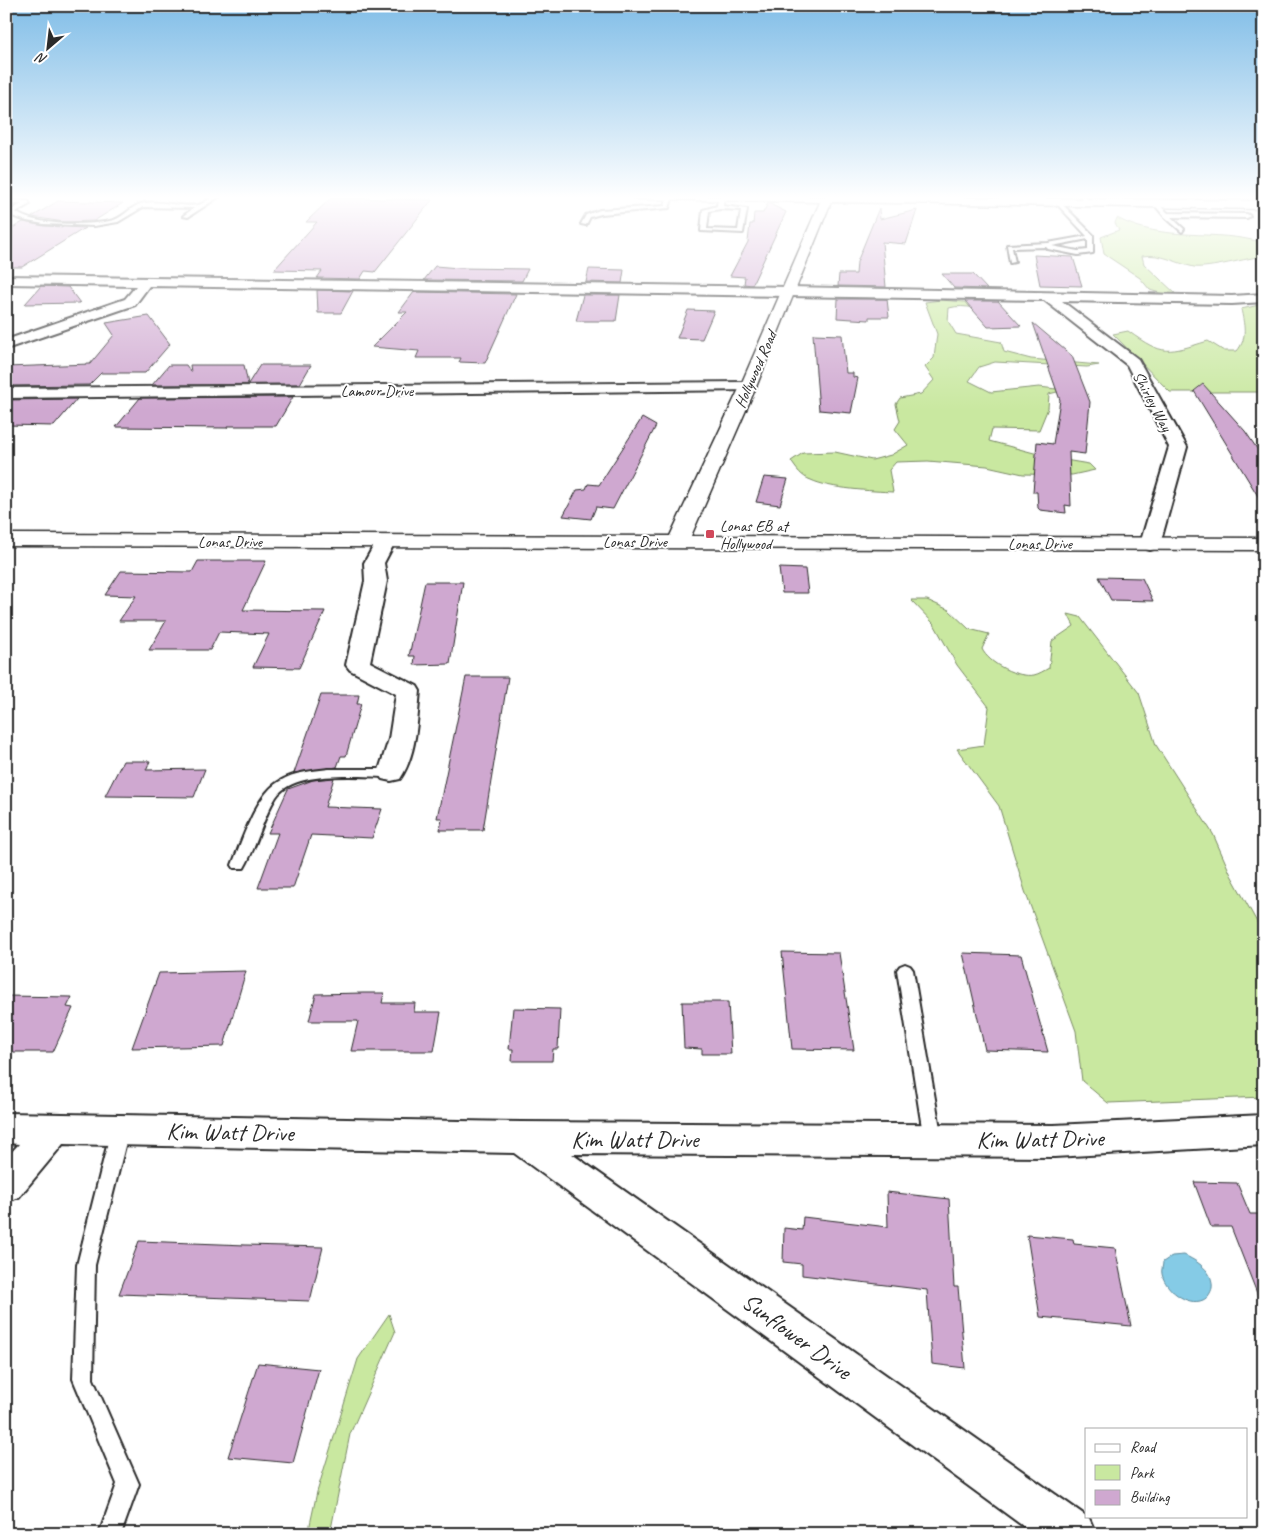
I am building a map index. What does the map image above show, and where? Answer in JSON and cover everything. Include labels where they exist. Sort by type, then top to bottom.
[{"type":"street","name":"Hollywood Road","points":[[678,541],[748,387],[798,268]]},
{"type":"street","points":[[6,280],[789,291],[1232,300],[1264,298]]},
{"type":"street","points":[[130,302],[136,298],[145,282]]},
{"type":"street","points":[[6,345],[130,302],[160,296],[259,284]]},
{"type":"street","name":"Shirley Way","points":[[1047,296],[1133,362],[1178,447],[1150,544]]},
{"type":"street","name":"Lamour Drive","points":[[6,393],[748,387]]},
{"type":"street","name":"Lonas Drive","points":[[6,540],[1264,544]]},
{"type":"street","points":[[385,542],[374,563],[376,581],[358,665],[408,691],[402,739],[390,774]]},
{"type":"street","name":"Kim Watt Drive","points":[[6,1128],[521,1138],[1054,1141],[1264,1130]]},
{"type":"street","points":[[6,1184],[55,1128]]},
{"type":"street","name":"Sunflower Drive","points":[[521,1138],[1073,1534]]},
{"type":"lane","points":[[239,865],[273,792],[284,783],[311,775],[390,774]]},
{"type":"lane","points":[[905,970],[934,1140]]},
{"type":"lane","points":[[110,1534],[128,1484],[83,1379],[85,1284],[86,1266],[120,1130]]},
{"type":"green space","points":[[1125,268],[1148,268],[1176,294],[1163,294],[1150,290],[1140,278]]},
{"type":"green space","points":[[941,300],[999,305],[986,308],[949,308],[948,321],[956,334],[1001,342],[1004,352],[1031,359],[1099,365],[1087,367],[995,362],[979,367],[969,381],[991,392],[1039,387],[1065,390],[1049,394],[1048,408],[1039,430],[992,429],[989,441],[1053,458],[1089,464],[1095,470],[1072,475],[1023,474],[987,466],[928,461],[896,462],[889,470],[893,492],[829,486],[808,479],[800,472],[791,461],[803,453],[835,452],[872,460],[891,455],[908,445],[895,429],[900,421],[896,404],[900,398],[921,394],[934,380],[925,367],[934,358],[937,334],[925,302]]},
{"type":"green space","points":[[1264,304],[1264,392],[1170,392],[1113,334],[1128,331],[1150,345],[1166,350],[1175,350],[1208,341],[1224,351],[1237,351],[1244,336],[1241,309]]},
{"type":"green space","points":[[911,600],[927,600],[949,610],[969,629],[989,634],[982,649],[986,655],[997,665],[1005,669],[1027,675],[1036,674],[1049,668],[1052,641],[1074,626],[1068,614],[1080,617],[1139,693],[1156,745],[1213,834],[1231,875],[1258,924],[1264,930],[1264,1097],[1108,1103],[1082,1081],[1076,1031],[1025,891],[999,806],[957,749],[984,745],[989,707],[957,665],[934,624]]},
{"type":"green space","points":[[389,1314],[395,1332],[350,1434],[330,1534],[308,1534],[317,1492],[358,1359]]},
{"type":"water","points":[[1184,1255],[1204,1267],[1210,1277],[1212,1290],[1203,1300],[1197,1302],[1184,1299],[1172,1291],[1164,1280],[1162,1272],[1163,1262],[1172,1256]]},
{"type":"building","points":[[276,268],[378,268],[375,272],[365,271],[360,279],[317,278],[322,271],[274,270]]},
{"type":"building","points":[[434,268],[528,269],[522,281],[424,280]]},
{"type":"building","points":[[734,268],[760,268],[752,285],[744,284],[745,277],[730,276]]},
{"type":"building","points":[[857,268],[884,268],[886,287],[838,286],[839,274],[856,274]]},
{"type":"building","points":[[1037,268],[1076,268],[1082,286],[1040,285]]},
{"type":"building","points":[[589,269],[624,270],[622,283],[586,282]]},
{"type":"building","points":[[942,274],[973,274],[987,289],[954,288]]},
{"type":"building","points":[[41,286],[68,287],[80,303],[25,304]]},
{"type":"building","points":[[317,290],[353,291],[341,313],[318,313]]},
{"type":"building","points":[[414,292],[516,294],[485,363],[459,362],[461,358],[416,358],[419,351],[372,347],[407,312],[399,312]]},
{"type":"building","points":[[583,295],[620,295],[616,321],[576,321]]},
{"type":"building","points":[[838,299],[887,299],[889,317],[869,317],[869,320],[837,318]]},
{"type":"building","points":[[965,301],[998,301],[1021,326],[988,327]]},
{"type":"building","points":[[688,310],[714,311],[702,339],[677,338]]},
{"type":"building","points":[[149,316],[170,344],[145,373],[101,373],[89,385],[6,386],[6,367],[90,364],[114,335],[106,323]]},
{"type":"building","points":[[1033,323],[1072,356],[1090,402],[1085,454],[1069,452],[1071,506],[1065,505],[1066,513],[1040,510],[1038,508],[1037,492],[1033,492],[1037,442],[1053,444],[1060,400]]},
{"type":"building","points":[[813,334],[842,335],[846,373],[853,373],[853,377],[858,378],[851,413],[819,410]]},
{"type":"building","points":[[169,365],[186,365],[191,372],[190,365],[244,365],[248,384],[260,365],[311,365],[300,384],[152,385]]},
{"type":"building","points":[[1203,384],[1245,431],[1264,459],[1264,506],[1194,391]]},
{"type":"building","points":[[293,397],[276,426],[228,426],[227,428],[116,427],[140,398]]},
{"type":"building","points":[[77,399],[54,426],[6,425],[6,400]]},
{"type":"building","points":[[642,418],[656,426],[613,509],[596,507],[591,519],[563,516],[577,490],[586,489],[588,484],[599,485]]},
{"type":"building","points":[[764,477],[788,479],[780,505],[756,502]]},
{"type":"building","points":[[198,561],[266,561],[243,610],[325,611],[299,668],[253,667],[269,634],[219,632],[210,650],[149,650],[166,621],[119,621],[136,596],[105,595],[121,571],[192,572]]},
{"type":"building","points":[[779,568],[805,569],[808,593],[782,593]]},
{"type":"building","points":[[1099,577],[1142,578],[1153,601],[1111,600]]},
{"type":"building","points":[[425,582],[463,582],[450,664],[414,665],[415,656],[409,656]]},
{"type":"building","points":[[466,677],[508,677],[483,830],[440,830],[442,818],[437,818]]},
{"type":"building","points":[[321,695],[359,695],[357,704],[361,704],[346,756],[341,756],[337,767],[294,773]]},
{"type":"building","points":[[123,761],[150,761],[146,770],[205,769],[194,797],[105,796]]},
{"type":"building","points":[[334,778],[325,807],[382,809],[372,838],[311,835],[293,888],[258,888],[278,833],[268,833],[288,789],[313,780]]},
{"type":"building","points":[[782,952],[839,953],[854,1050],[792,1049]]},
{"type":"building","points":[[963,953],[1021,955],[1048,1052],[985,1050]]},
{"type":"building","points":[[246,971],[224,1046],[132,1048],[159,973]]},
{"type":"building","points":[[384,993],[382,1003],[415,1003],[414,1012],[441,1012],[434,1051],[351,1051],[358,1021],[309,1021],[316,994]]},
{"type":"building","points":[[6,996],[72,997],[67,1007],[73,1008],[53,1052],[6,1052]]},
{"type":"building","points":[[682,1002],[728,1002],[731,1054],[702,1054],[702,1049],[684,1048]]},
{"type":"building","points":[[513,1008],[560,1009],[558,1049],[553,1049],[552,1061],[512,1061],[513,1049],[509,1049]]},
{"type":"building","points":[[1194,1182],[1237,1183],[1250,1214],[1264,1214],[1264,1306],[1262,1306],[1231,1227],[1211,1227]]},
{"type":"building","points":[[887,1192],[949,1199],[954,1287],[958,1287],[965,1368],[932,1364],[927,1290],[802,1275],[802,1264],[783,1262],[784,1228],[802,1230],[803,1217],[888,1227]]},
{"type":"building","points":[[1027,1235],[1073,1239],[1074,1244],[1115,1248],[1131,1326],[1040,1317]]},
{"type":"building","points":[[139,1241],[323,1247],[310,1301],[119,1294]]},
{"type":"building","points":[[258,1363],[319,1369],[293,1463],[228,1457]]},
{"type":"place","name":"Lonas EB at Hollywood","points":[[710,534]]}]
